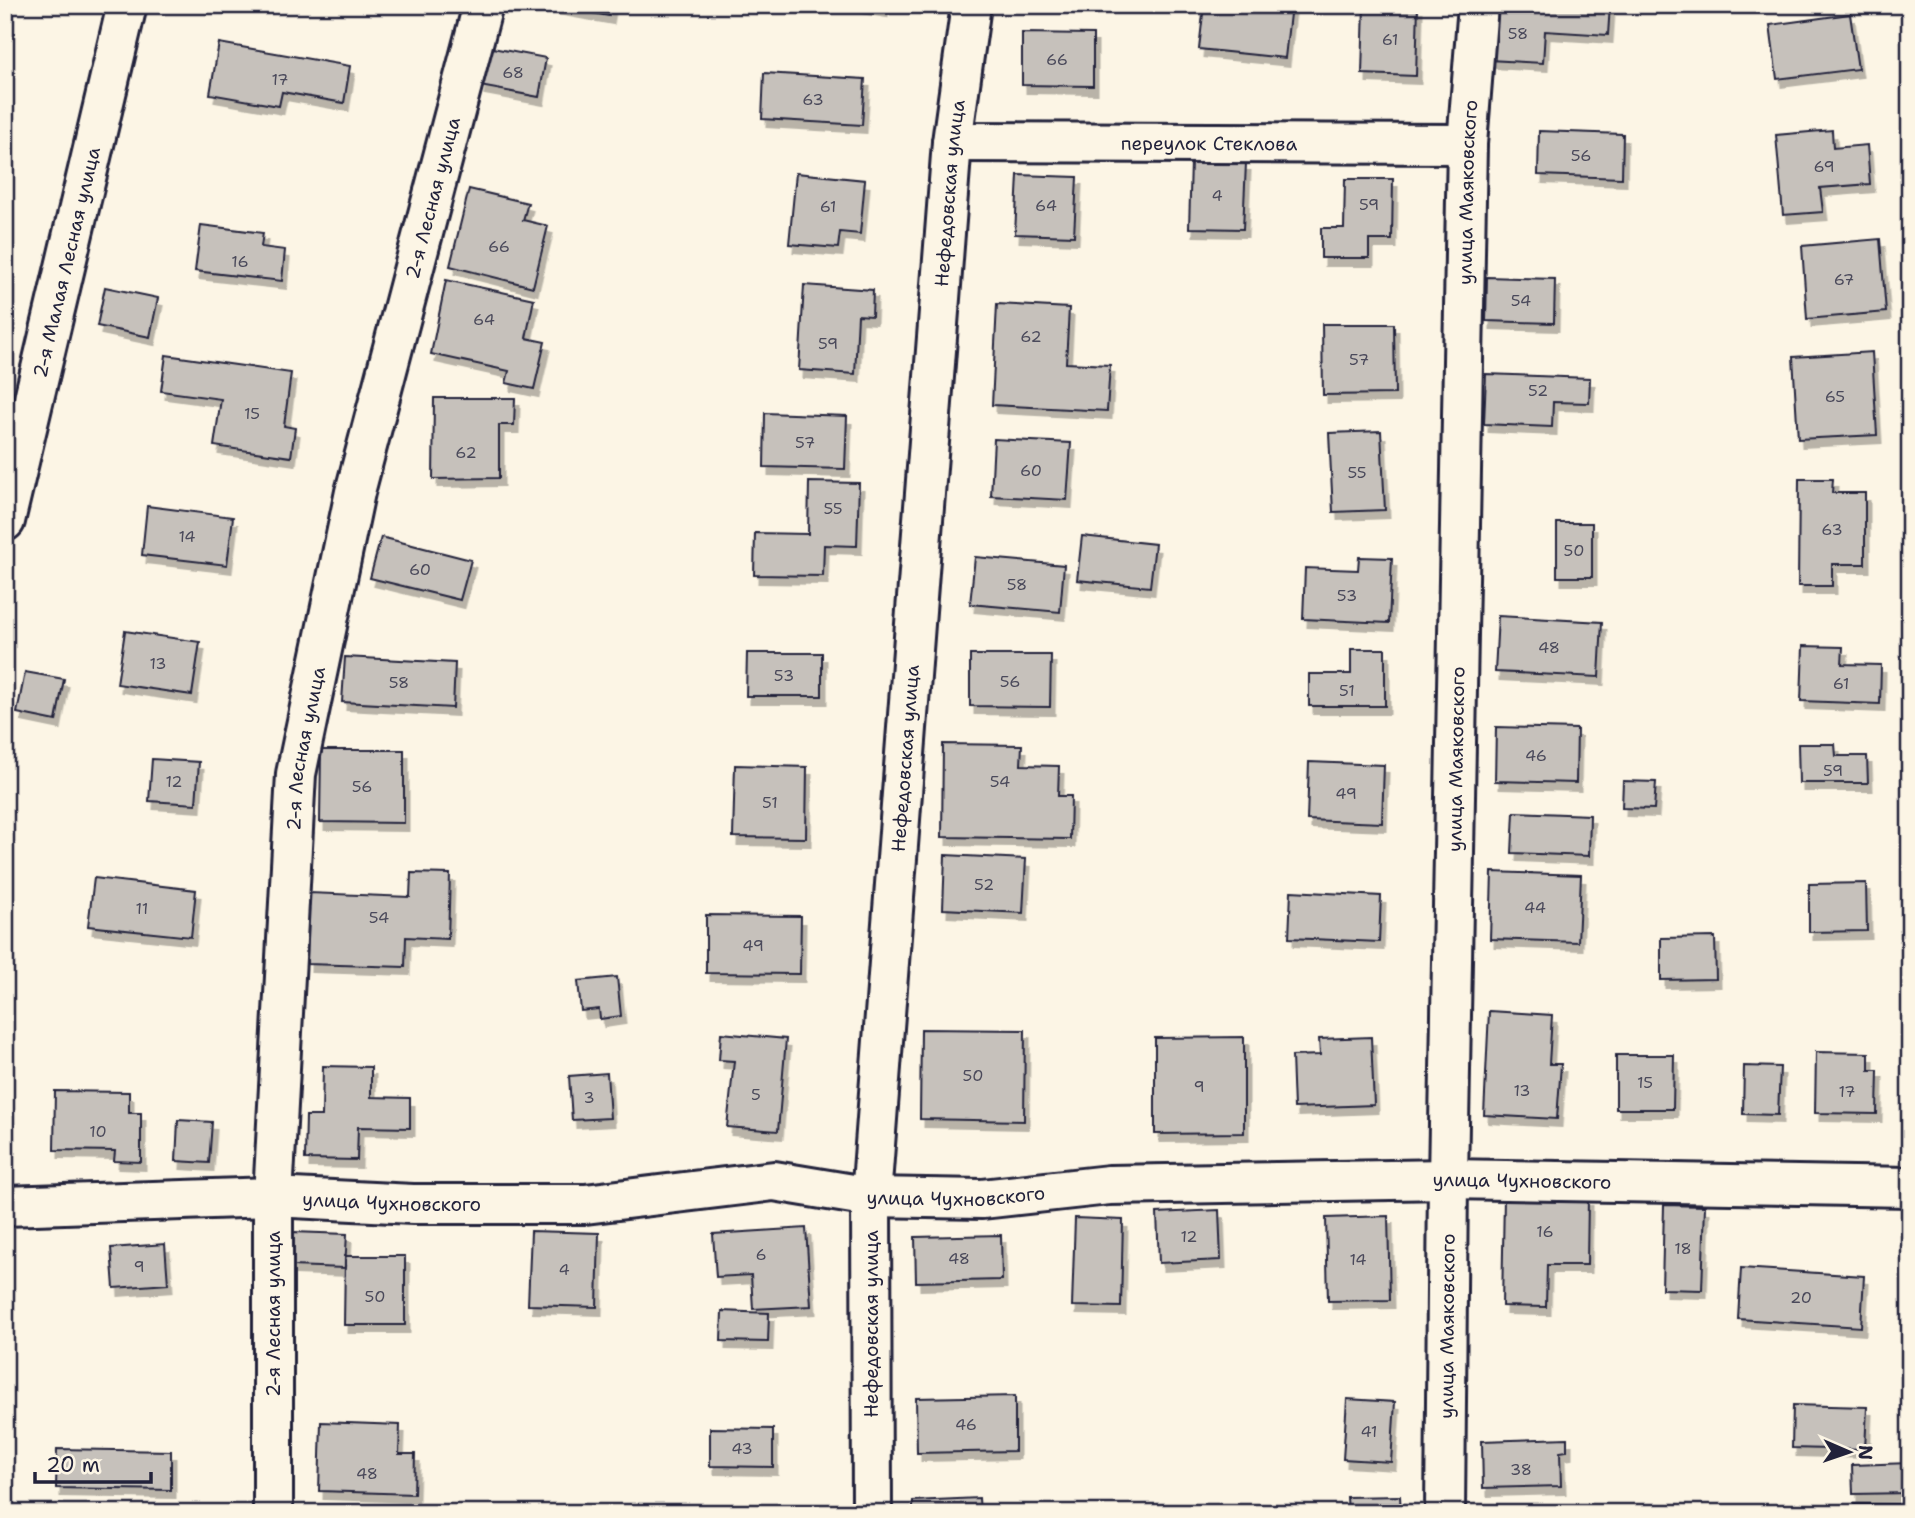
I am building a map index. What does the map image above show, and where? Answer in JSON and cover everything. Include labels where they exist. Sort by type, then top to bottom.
[{"type":"street","name":"2-я Малая Лесная улица","points":[[5,521],[127,5]]},
{"type":"street","name":"2-я Лесная улица","points":[[273,1513],[273,1197],[296,775],[355,492],[483,5]]},
{"type":"street","name":"Нефедовская улица","points":[[872,1513],[871,1197],[952,142],[971,5]]},
{"type":"street","name":"улица Маяковского","points":[[1445,1513],[1448,1179],[1467,144],[1478,5]]},
{"type":"street","name":"переулок Стеклова","points":[[952,142],[1467,144]]},
{"type":"street","name":"улица Чухновского","points":[[5,1206],[273,1197],[413,1203],[586,1204],[774,1181],[871,1197],[982,1199],[1110,1185],[1448,1179],[1910,1187]]},
{"type":"building","points":[[548,5],[611,5],[609,16]]},
{"type":"building","points":[[856,5],[883,5],[883,9]]},
{"type":"building","points":[[1204,5],[1291,5],[1285,58],[1199,49]]},
{"type":"building","points":[[1364,5],[1418,5],[1416,76],[1362,74]]},
{"type":"building","points":[[1493,5],[1610,5],[1608,35],[1545,31],[1543,63],[1489,60]]},
{"type":"building","points":[[1850,14],[1858,69],[1777,79],[1770,25]]},
{"type":"building","points":[[1022,33],[1093,34],[1093,86],[1022,85]]},
{"type":"building","points":[[219,43],[350,66],[344,103],[282,92],[279,106],[210,94]]},
{"type":"building","points":[[487,47],[546,58],[539,97],[480,86]]},
{"type":"building","points":[[764,73],[865,79],[862,125],[762,119]]},
{"type":"building","points":[[1832,130],[1833,148],[1867,145],[1870,184],[1820,188],[1823,212],[1783,215],[1776,135]]},
{"type":"building","points":[[1539,131],[1623,134],[1622,178],[1538,175]]},
{"type":"building","points":[[1191,162],[1246,163],[1243,229],[1189,228]]},
{"type":"building","points":[[796,173],[865,180],[860,234],[840,232],[838,248],[789,244]]},
{"type":"building","points":[[1018,175],[1077,177],[1074,236],[1015,234]]},
{"type":"building","points":[[1345,179],[1393,179],[1392,240],[1369,240],[1369,258],[1321,258],[1321,228],[1344,228]]},
{"type":"building","points":[[469,189],[528,203],[523,220],[548,226],[533,287],[450,266]]},
{"type":"building","points":[[201,225],[263,233],[261,247],[285,250],[282,281],[195,271]]},
{"type":"building","points":[[1880,239],[1886,312],[1807,319],[1802,246]]},
{"type":"building","points":[[1487,277],[1555,279],[1554,323],[1486,321]]},
{"type":"building","points":[[446,280],[534,299],[526,338],[545,342],[534,389],[506,383],[509,371],[431,354]]},
{"type":"building","points":[[804,285],[873,290],[872,316],[858,315],[855,374],[799,370]]},
{"type":"building","points":[[105,287],[158,298],[150,337],[97,326]]},
{"type":"building","points":[[997,304],[1069,308],[1066,363],[1110,365],[1107,411],[992,405]]},
{"type":"building","points":[[1322,324],[1394,324],[1395,394],[1323,395]]},
{"type":"building","points":[[1872,352],[1877,435],[1798,439],[1793,357]]},
{"type":"building","points":[[166,355],[291,373],[284,426],[295,428],[291,457],[214,446],[221,399],[161,391]]},
{"type":"building","points":[[1486,374],[1590,378],[1589,403],[1553,402],[1552,427],[1484,424]]},
{"type":"building","points":[[434,398],[515,398],[514,425],[499,425],[499,478],[433,479]]},
{"type":"building","points":[[765,413],[847,416],[845,469],[764,467]]},
{"type":"building","points":[[1381,431],[1385,510],[1333,512],[1329,433]]},
{"type":"building","points":[[994,439],[1071,443],[1067,500],[991,496]]},
{"type":"building","points":[[1799,479],[1833,479],[1832,493],[1865,493],[1865,564],[1832,564],[1832,586],[1798,586]]},
{"type":"building","points":[[809,482],[859,483],[857,546],[824,545],[823,576],[754,575],[755,533],[808,534]]},
{"type":"building","points":[[147,506],[233,517],[227,565],[142,555]]},
{"type":"building","points":[[1557,523],[1592,523],[1592,577],[1557,577]]},
{"type":"building","points":[[1082,536],[1155,544],[1150,587],[1077,580]]},
{"type":"building","points":[[381,537],[471,560],[460,600],[370,578]]},
{"type":"building","points":[[975,557],[1064,565],[1060,612],[970,604]]},
{"type":"building","points":[[1359,557],[1392,558],[1389,623],[1303,619],[1305,568],[1358,570]]},
{"type":"building","points":[[1498,616],[1602,622],[1599,677],[1495,672]]},
{"type":"building","points":[[125,631],[200,642],[192,695],[117,684]]},
{"type":"building","points":[[1803,646],[1843,647],[1842,664],[1881,665],[1880,704],[1801,701]]},
{"type":"building","points":[[1351,649],[1385,649],[1385,706],[1309,706],[1309,674],[1351,674]]},
{"type":"building","points":[[747,653],[822,653],[822,696],[746,696]]},
{"type":"building","points":[[970,655],[1051,655],[1050,707],[970,706]]},
{"type":"building","points":[[345,657],[455,663],[453,708],[342,702]]},
{"type":"building","points":[[25,672],[64,679],[56,721],[17,713]]},
{"type":"building","points":[[1496,727],[1577,729],[1576,783],[1495,781]]},
{"type":"building","points":[[943,744],[1022,745],[1021,765],[1059,766],[1058,796],[1071,796],[1070,839],[942,837]]},
{"type":"building","points":[[1798,744],[1835,744],[1836,756],[1867,756],[1868,783],[1799,783]]},
{"type":"building","points":[[321,750],[404,750],[404,823],[320,822]]},
{"type":"building","points":[[152,759],[199,762],[196,804],[149,801]]},
{"type":"building","points":[[1309,762],[1384,765],[1382,823],[1307,820]]},
{"type":"building","points":[[735,765],[807,767],[806,838],[733,837]]},
{"type":"building","points":[[1623,781],[1656,782],[1654,809],[1622,808]]},
{"type":"building","points":[[1514,812],[1590,815],[1589,856],[1512,853]]},
{"type":"building","points":[[945,855],[1026,859],[1023,913],[943,909]]},
{"type":"building","points":[[1492,872],[1581,875],[1578,942],[1490,939]]},
{"type":"building","points":[[411,873],[450,874],[448,939],[406,937],[405,967],[307,964],[309,893],[410,897]]},
{"type":"building","points":[[94,878],[196,890],[191,937],[88,926]]},
{"type":"building","points":[[1866,883],[1867,931],[1809,932],[1809,884]]},
{"type":"building","points":[[1291,891],[1381,896],[1379,942],[1289,938]]},
{"type":"building","points":[[706,915],[801,916],[800,974],[706,973]]},
{"type":"building","points":[[1715,937],[1716,979],[1661,980],[1661,938]]},
{"type":"building","points":[[617,977],[621,1016],[600,1019],[599,1009],[581,1011],[578,981]]},
{"type":"building","points":[[1489,1011],[1552,1015],[1549,1064],[1561,1064],[1557,1119],[1484,1115]]},
{"type":"building","points":[[921,1029],[1025,1030],[1024,1121],[920,1119]]},
{"type":"building","points":[[721,1033],[786,1039],[778,1131],[727,1127],[734,1061],[719,1060]]},
{"type":"building","points":[[1244,1037],[1244,1133],[1155,1134],[1155,1038]]},
{"type":"building","points":[[1371,1037],[1374,1105],[1294,1108],[1292,1056],[1320,1055],[1319,1039]]},
{"type":"building","points":[[1816,1052],[1869,1053],[1869,1070],[1878,1070],[1877,1114],[1815,1113]]},
{"type":"building","points":[[1616,1055],[1674,1055],[1673,1109],[1616,1109]]},
{"type":"building","points":[[323,1066],[371,1067],[371,1097],[410,1098],[410,1128],[358,1127],[357,1160],[305,1159],[306,1116],[322,1116]]},
{"type":"building","points":[[1744,1066],[1780,1067],[1778,1115],[1743,1114]]},
{"type":"building","points":[[607,1073],[610,1118],[572,1120],[569,1076]]},
{"type":"building","points":[[55,1091],[129,1092],[129,1113],[141,1113],[141,1162],[114,1161],[115,1151],[54,1150]]},
{"type":"building","points":[[178,1120],[212,1122],[209,1163],[176,1161]]},
{"type":"building","points":[[1504,1197],[1588,1198],[1587,1265],[1547,1265],[1546,1307],[1502,1306]]},
{"type":"building","points":[[1664,1205],[1705,1206],[1702,1290],[1662,1289]]},
{"type":"building","points":[[1219,1210],[1221,1260],[1159,1263],[1157,1213]]},
{"type":"building","points":[[1388,1216],[1390,1300],[1328,1301],[1326,1218]]},
{"type":"building","points":[[1075,1218],[1123,1220],[1121,1307],[1072,1306]]},
{"type":"building","points":[[806,1228],[811,1306],[753,1309],[751,1275],[716,1277],[713,1234]]},
{"type":"building","points":[[531,1231],[599,1233],[597,1307],[528,1305]]},
{"type":"building","points":[[293,1232],[347,1234],[345,1268],[291,1266]]},
{"type":"building","points":[[1001,1235],[1002,1280],[916,1282],[915,1237]]},
{"type":"building","points":[[165,1244],[168,1284],[114,1288],[111,1248]]},
{"type":"building","points":[[345,1256],[405,1256],[405,1325],[344,1325]]},
{"type":"building","points":[[1741,1268],[1864,1276],[1861,1327],[1738,1319]]},
{"type":"building","points":[[722,1311],[769,1313],[768,1342],[721,1341]]},
{"type":"building","points":[[1015,1396],[1015,1451],[917,1453],[916,1398]]},
{"type":"building","points":[[1347,1399],[1395,1402],[1391,1462],[1343,1459]]},
{"type":"building","points":[[1793,1405],[1867,1407],[1865,1450],[1792,1448]]},
{"type":"building","points":[[321,1422],[400,1425],[399,1454],[415,1454],[414,1494],[319,1491]]},
{"type":"building","points":[[710,1428],[773,1429],[773,1467],[710,1466]]},
{"type":"building","points":[[1567,1438],[1567,1451],[1560,1452],[1561,1486],[1483,1488],[1482,1441]]},
{"type":"building","points":[[57,1449],[171,1451],[171,1490],[56,1488]]},
{"type":"building","points":[[1910,1463],[1910,1493],[1853,1494],[1852,1465]]},
{"type":"building","points":[[1400,1496],[1401,1513],[1348,1513],[1347,1497]]},
{"type":"building","points":[[979,1498],[980,1513],[913,1513],[913,1501]]},
{"type":"building","points":[[1855,1504],[1910,1504],[1910,1513],[1856,1513]]},
{"type":"building","points":[[361,1507],[393,1507],[393,1513],[361,1513]]}]
